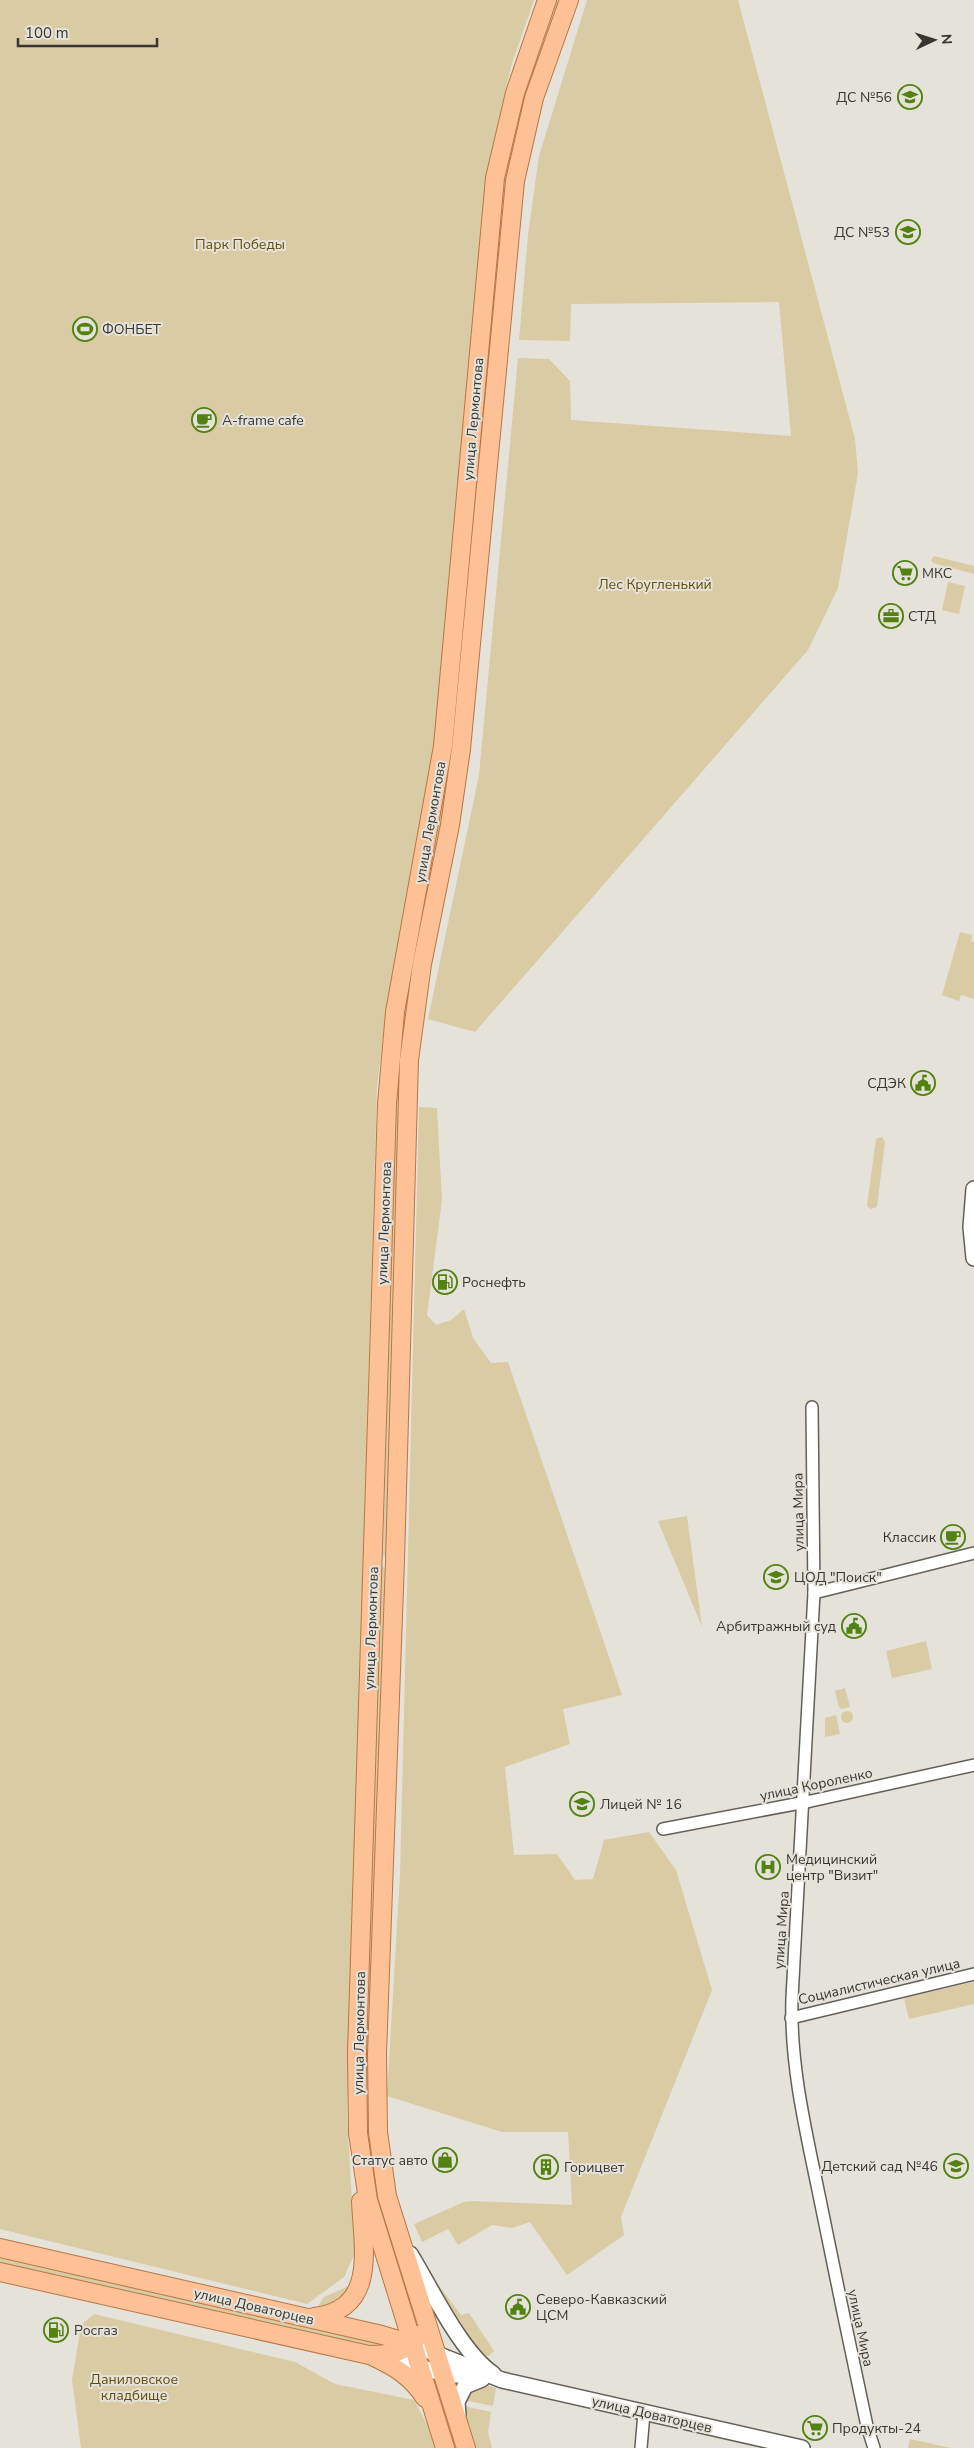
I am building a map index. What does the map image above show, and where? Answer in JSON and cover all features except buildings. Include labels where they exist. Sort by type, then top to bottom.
[{"type":"main road","name":"улица Лермонтова","points":[[445,2448],[368,2200],[358,2133],[357,2054],[390,1059],[403,961],[443,746],[496,178],[515,93],[547,0]]},
{"type":"main road","name":"улица Лермонтова","points":[[466,2448],[398,2235],[380,2163],[376,2095],[395,1561],[409,1060],[422,964],[450,824],[461,749],[515,181],[534,98],[569,0]]},
{"type":"main road","points":[[443,746],[461,749]]},
{"type":"main road","points":[[974,1189],[971,1227],[974,1258]]},
{"type":"main road","points":[[374,1562],[395,1561]]},
{"type":"main road","points":[[297,2316],[314,2317],[339,2311],[355,2296],[361,2279],[363,2252],[358,2133]]},
{"type":"main road","name":"улица Лермонтова","points":[[398,2235],[438,2303],[475,2356],[502,2380]]},
{"type":"main road","name":"улица Доваторцев","points":[[0,2248],[382,2335],[435,2352],[502,2380],[802,2448]]},
{"type":"main road","name":"улица Доваторцев","points":[[0,2272],[442,2373],[502,2380]]},
{"type":"main road","points":[[369,2355],[394,2354],[412,2344],[420,2334],[422,2310]]},
{"type":"main road","points":[[369,2355],[403,2372],[414,2382],[438,2424]]},
{"type":"main road","points":[[458,2424],[457,2402],[460,2394],[465,2386],[483,2379]]},
{"type":"street","name":"улица Мира","points":[[812,1407],[814,1593],[791,2018],[804,2119],[840,2304],[867,2426],[874,2448]]},
{"type":"street","points":[[814,1593],[974,1553]]},
{"type":"street","name":"улица Короленко","points":[[663,1829],[974,1765]]},
{"type":"street","name":"Социалистическая улица","points":[[791,2018],[974,1974]]},
{"type":"street","points":[[641,2448],[644,2413]]},
{"type":"green space","name":"Парк Победы","points":[[0,0],[534,0],[512,63],[488,165],[464,412],[436,749],[388,996],[377,1087],[347,2116],[355,2253],[344,2277],[307,2304],[0,2229]]},
{"type":"green space","points":[[554,0],[561,0],[528,97],[454,740],[452,741],[502,178],[522,95]]},
{"type":"green space","name":"Лес Кругленький","points":[[587,0],[738,0],[855,439],[858,473],[838,588],[808,650],[475,1032],[428,1019],[479,775],[518,358],[549,359],[570,381],[571,420],[791,436],[779,302],[571,304],[570,341],[519,340],[528,235],[539,156]]},
{"type":"green space","points":[[934,556],[974,566],[974,574],[933,563],[931,560]]},
{"type":"green space","points":[[948,582],[965,586],[959,614],[942,610]]},
{"type":"green space","points":[[451,752],[449,787],[402,1048],[399,1048],[401,1013]]},
{"type":"green space","points":[[960,932],[972,935],[971,941],[974,942],[974,999],[961,995],[959,1001],[942,995]]},
{"type":"green space","points":[[398,1061],[401,1062],[386,1554],[383,1557],[395,1104]]},
{"type":"green space","points":[[419,1107],[437,1108],[442,1200],[427,1315],[436,1325],[451,1320],[464,1309],[473,1338],[491,1363],[508,1362],[622,1695],[563,1709],[570,1744],[505,1767],[514,1855],[557,1854],[575,1880],[593,1879],[604,1840],[649,1832],[676,1870],[712,1990],[621,2217],[624,2235],[567,2275],[530,2222],[512,2228],[492,2225],[458,2245],[448,2229],[422,2242],[414,2224],[464,2202],[472,2201],[572,2205],[568,2132],[502,2132],[387,2096],[400,1875]]},
{"type":"green space","points":[[882,1137],[885,1142],[877,1207],[871,1209],[867,1206],[876,1139]]},
{"type":"green space","points":[[687,1516],[702,1627],[658,1521]]},
{"type":"green space","points":[[382,1565],[385,1569],[369,2053],[417,2319],[413,2320],[386,2238],[368,2164],[364,2095],[380,1566]]},
{"type":"green space","points":[[926,1641],[932,1669],[892,1678],[886,1651]]},
{"type":"green space","points":[[845,1688],[850,1707],[841,1709],[835,1691]]},
{"type":"green space","points":[[847,1711],[853,1717],[847,1723],[841,1717]]},
{"type":"green space","points":[[836,1715],[840,1734],[825,1737],[825,1718]]},
{"type":"green space","points":[[974,1982],[974,2004],[909,2019],[904,1998]]},
{"type":"green space","points":[[0,2257],[380,2343],[380,2348],[0,2264]]},
{"type":"green space","points":[[434,2279],[461,2315],[469,2313],[494,2351],[488,2356],[481,2356],[431,2283]]},
{"type":"green space","points":[[351,2285],[338,2300],[318,2306],[324,2297]]},
{"type":"green space","name":"Даниловское кладбище","points":[[94,2314],[295,2362],[335,2384],[414,2400],[429,2428],[435,2448],[81,2448],[72,2380],[81,2325]]},
{"type":"green space","points":[[482,2384],[496,2388],[493,2406],[463,2400],[464,2395]]},
{"type":"green space","points":[[445,2405],[458,2448],[452,2448],[439,2407]]},
{"type":"green space","points":[[463,2406],[491,2412],[488,2432],[492,2448],[475,2448]]},
{"type":"green space","points":[[910,2439],[951,2448],[908,2448]]},
{"type":"place","name":"ДС №56","points":[[910,97]]},
{"type":"place","name":"ДС №53","points":[[908,232]]},
{"type":"place","name":"ФОНБЕТ","points":[[85,329]]},
{"type":"place","name":"A-frame cafe","points":[[204,420]]},
{"type":"place","name":"МКС","points":[[905,573]]},
{"type":"place","name":"СТД","points":[[891,616]]},
{"type":"place","name":"СДЭК","points":[[923,1083]]},
{"type":"place","name":"Роснефть","points":[[445,1282]]},
{"type":"place","name":"Классик","points":[[953,1537]]},
{"type":"place","name":"ЦОД \"Поиск\"","points":[[776,1577]]},
{"type":"place","name":"Арбитражный суд","points":[[854,1626]]},
{"type":"place","name":"Лицей № 16","points":[[582,1804]]},
{"type":"place","name":"Медицинский центр \"Визит\"","points":[[768,1867]]},
{"type":"place","name":"Статус авто","points":[[445,2160]]},
{"type":"place","name":"Детский сад №46","points":[[956,2166]]},
{"type":"place","name":"Горицвет","points":[[546,2167]]},
{"type":"place","name":"Северо-Кавказский ЦСМ","points":[[518,2307]]},
{"type":"place","name":"Росгаз","points":[[56,2330]]},
{"type":"place","name":"Продукты-24","points":[[815,2428]]}]
